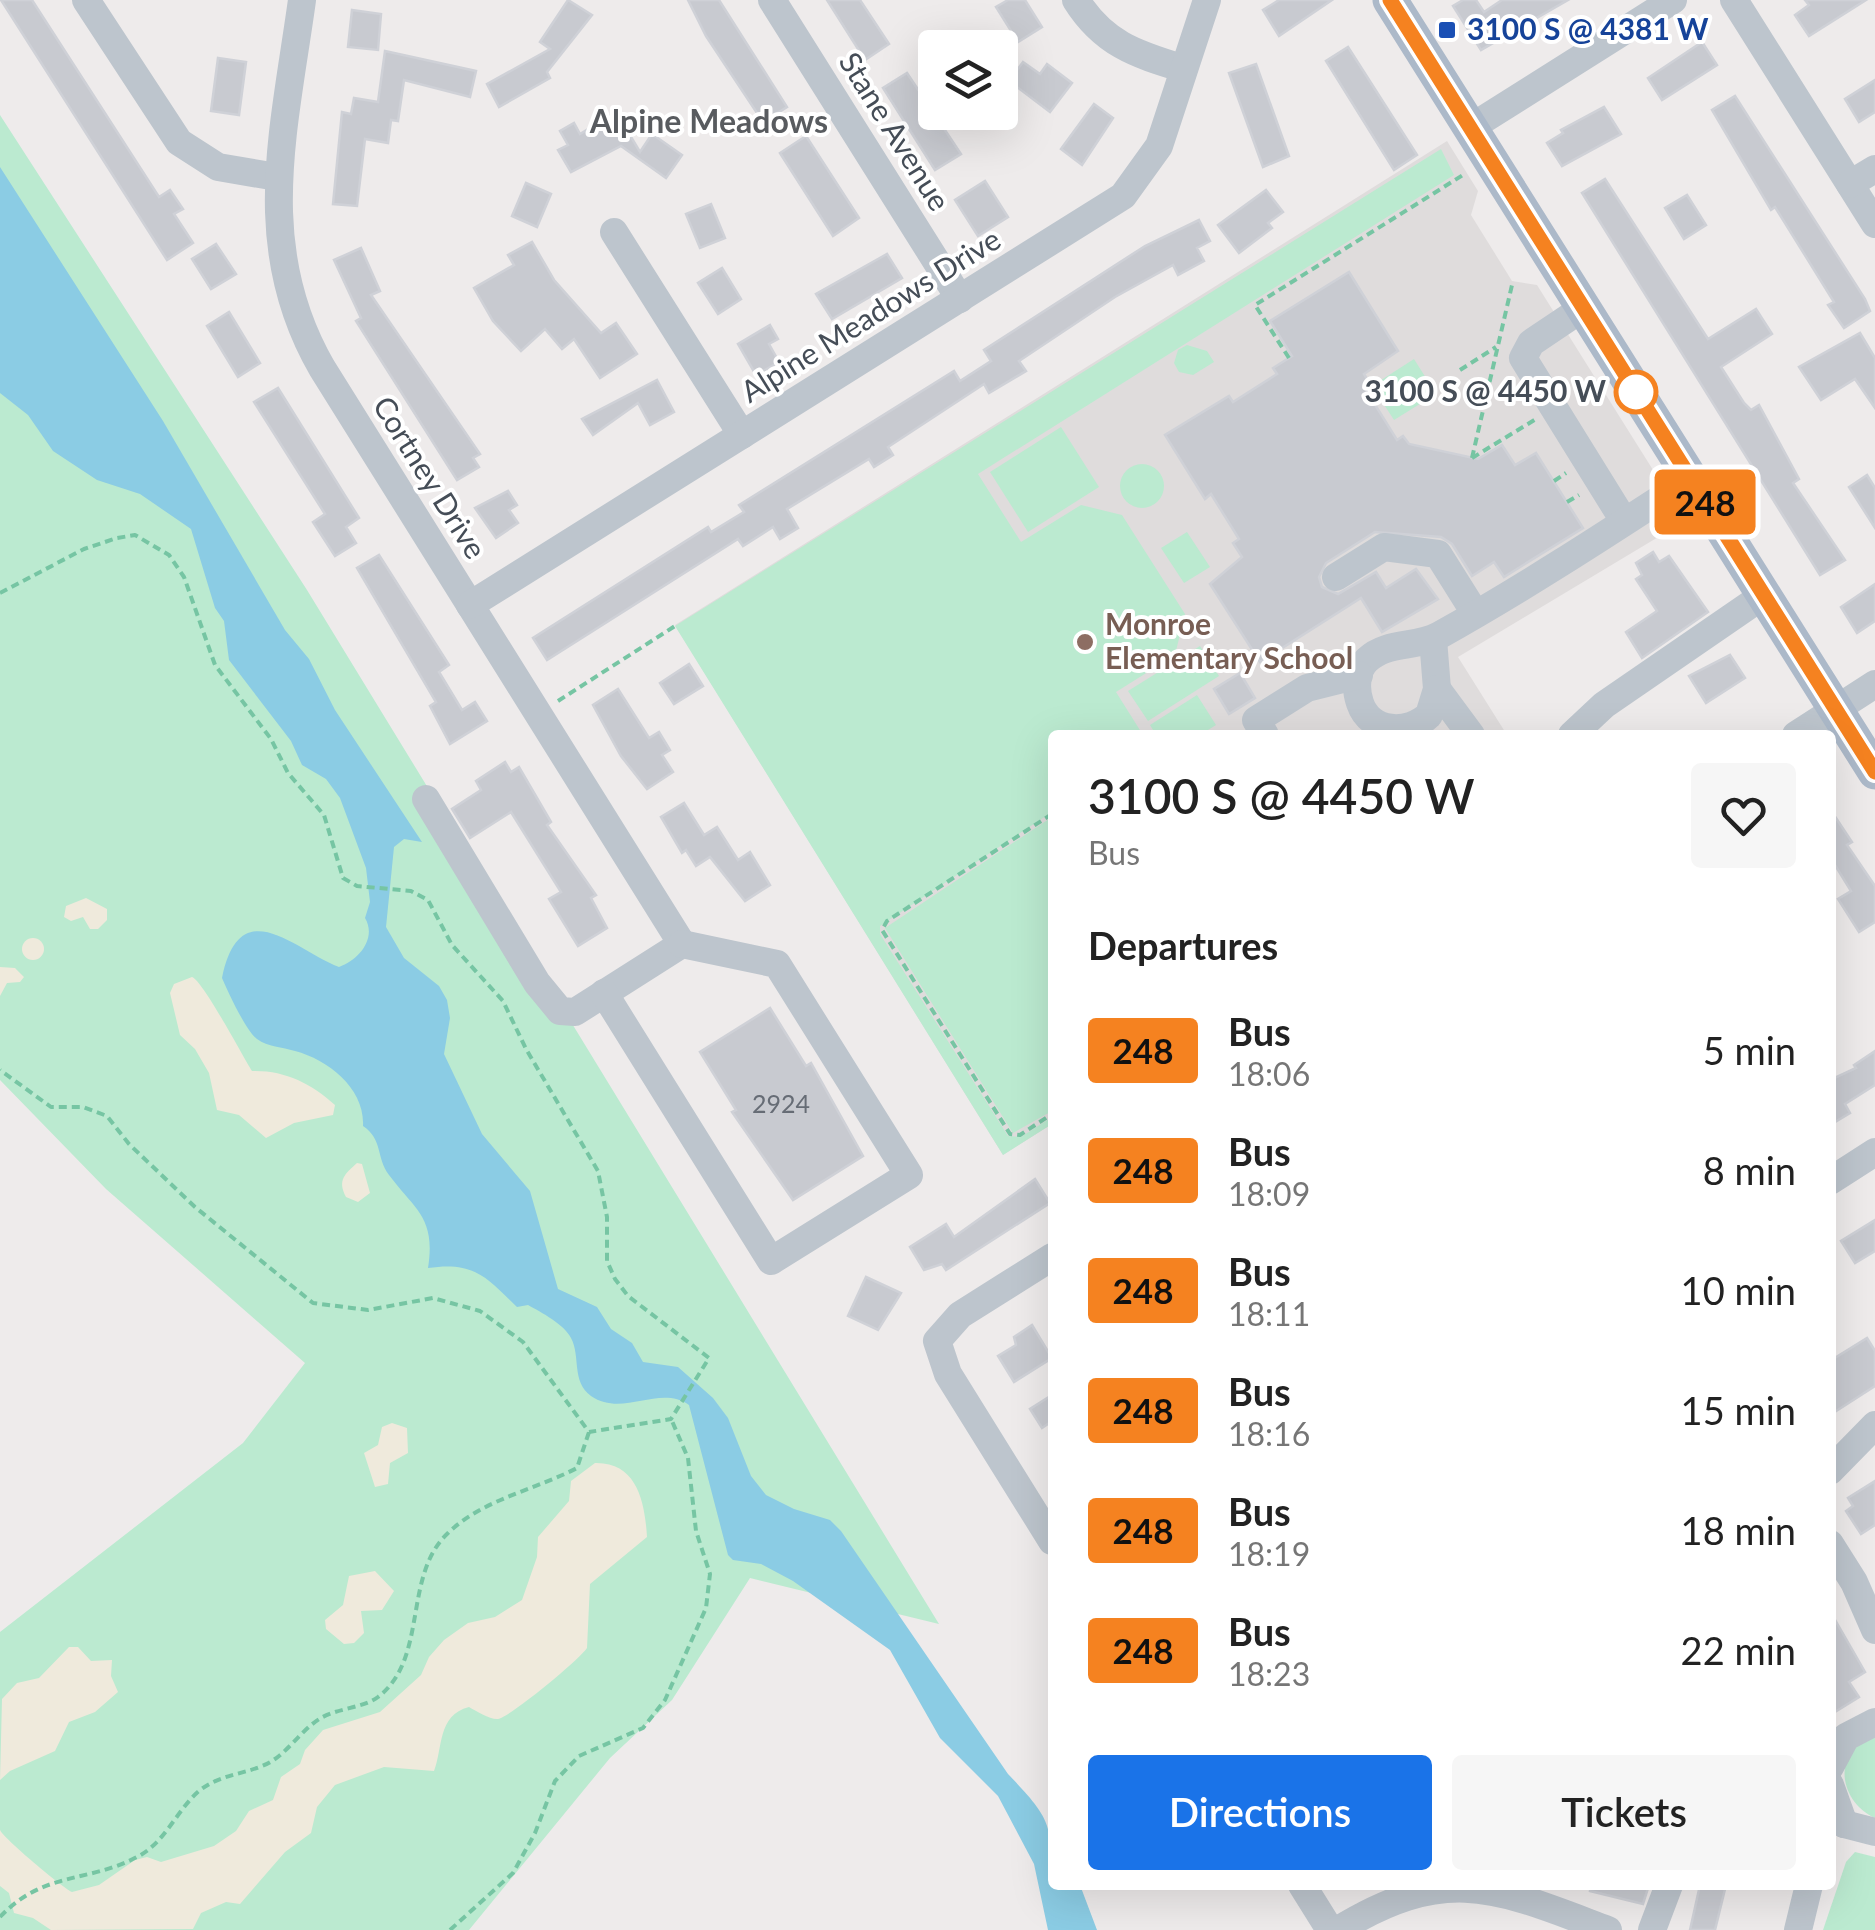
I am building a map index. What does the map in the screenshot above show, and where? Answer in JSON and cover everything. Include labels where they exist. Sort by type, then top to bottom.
[{"type":"main road","points":[[1390,0],[1875,772]]},
{"type":"street","points":[[86,0],[179,142],[218,166],[278,177]]},
{"type":"street","name":"Cortney Drive","points":[[302,0],[278,177],[282,267],[296,319],[322,368],[682,944]]},
{"type":"street","name":"Stane Avenue","points":[[772,0],[960,299]]},
{"type":"street","points":[[1076,0],[1110,41],[1133,53],[1182,68]]},
{"type":"street","name":"Alpine Meadows Drive","points":[[470,605],[1108,206],[1137,182],[1159,146],[1207,0]]},
{"type":"street","points":[[1470,128],[1673,0]]},
{"type":"street","points":[[1734,0],[1875,224]]},
{"type":"street","points":[[1850,184],[1875,168]]},
{"type":"street","points":[[614,232],[742,435]]},
{"type":"street","points":[[1583,308],[1532,343],[1524,358],[1624,521]]},
{"type":"street","points":[[1433,639],[1437,689],[1423,721],[1393,729],[1380,725],[1362,710],[1358,676],[1362,664],[1386,648],[1433,639],[1691,479]]},
{"type":"street","points":[[1336,577],[1384,547],[1438,554],[1475,613]]},
{"type":"street","points":[[1578,730],[1604,706],[1764,595]]},
{"type":"street","points":[[1262,730],[1256,720],[1308,688],[1358,676]]},
{"type":"street","points":[[1804,730],[1875,684]]},
{"type":"street","points":[[1437,689],[1467,730]]},
{"type":"street","points":[[426,800],[560,1012],[576,1012],[604,994],[682,944],[777,964],[909,1175],[771,1261],[604,994]]},
{"type":"street","points":[[1836,1176],[1875,1152]]},
{"type":"street","points":[[1048,1260],[960,1315],[937,1340],[948,1374],[1048,1536]]},
{"type":"street","points":[[1836,1465],[1875,1425]]},
{"type":"street","points":[[1836,1554],[1854,1582],[1875,1630]]},
{"type":"street","points":[[1836,1756],[1846,1737],[1875,1722]]},
{"type":"street","points":[[1837,1833],[1875,1832]]},
{"type":"street","points":[[1305,1890],[1330,1930]]},
{"type":"street","points":[[1338,1930],[1392,1900],[1438,1890]]},
{"type":"street","points":[[1484,1890],[1506,1892],[1608,1930]]},
{"type":"street","points":[[1652,1930],[1667,1890]]},
{"type":"street","points":[[1798,1930],[1808,1890]]},
{"type":"path","points":[[1289,358],[1256,305],[1462,175]]},
{"type":"path","points":[[1512,284],[1472,458],[1542,416]]},
{"type":"path","points":[[1460,370],[1510,339]]},
{"type":"path","points":[[1554,481],[1574,468]]},
{"type":"path","points":[[1567,502],[1588,490]]},
{"type":"path","points":[[0,593],[84,549],[117,538],[136,536],[154,542],[184,577],[214,665],[270,739],[288,773],[324,815],[343,878],[357,886],[396,888],[428,900],[452,946],[503,1001],[526,1049],[598,1171],[607,1217],[607,1260],[615,1279],[628,1296],[708,1358],[671,1419],[588,1432]]},
{"type":"path","points":[[554,703],[675,626]]},
{"type":"path","points":[[1048,817],[887,921],[882,930],[1010,1134],[1020,1135],[1048,1117]]},
{"type":"path","points":[[0,1070],[51,1108],[84,1107],[107,1116],[195,1207],[313,1303],[368,1310],[433,1298],[492,1318],[523,1342],[588,1432]]},
{"type":"path","points":[[450,1930],[513,1873],[535,1833],[555,1781],[579,1756],[643,1728],[665,1700],[706,1608],[710,1574],[696,1531],[688,1458],[671,1419]]},
{"type":"path","points":[[0,1917],[36,1888],[140,1856],[158,1843],[199,1792],[224,1776],[274,1760],[317,1720],[343,1707],[372,1701],[392,1686],[404,1664],[429,1560],[448,1532],[508,1495],[577,1468],[588,1432]]},
{"type":"shaded area","name":"Monroe Elementary School","points":[[1447,141],[1478,191],[1471,215],[1512,281],[1537,285],[1685,521],[1458,657],[1504,730],[1048,730],[1048,1127],[1003,1155],[675,625]]},
{"type":"green space","points":[[0,115],[307,590],[939,1624],[750,1578],[672,1700],[610,1758],[469,1930],[0,1930],[0,1632],[243,1443],[305,1363],[106,1189],[0,1080]]},
{"type":"green space","points":[[1441,149],[1454,175],[978,474],[1021,542],[1081,505],[1122,515],[1185,614],[1175,655],[1116,692],[1140,730],[1048,730],[1048,815],[880,926],[880,934],[1008,1136],[1021,1137],[1048,1120],[1048,1127],[1003,1155],[675,626]]},
{"type":"green space","points":[[1187,345],[1207,351],[1214,362],[1193,375],[1179,372],[1174,363],[1178,350]]},
{"type":"green space","points":[[1414,359],[1436,394],[1394,420],[1372,386]]},
{"type":"green space","points":[[1061,427],[1099,487],[1028,532],[990,472]]},
{"type":"green space","points":[[1142,464],[1158,470],[1164,486],[1158,502],[1142,508],[1126,502],[1120,486],[1126,470]]},
{"type":"green space","points":[[1187,532],[1210,567],[1184,583],[1161,548]]},
{"type":"green space","points":[[1200,646],[1219,676],[1148,721],[1128,691]]},
{"type":"green space","points":[[1197,695],[1216,725],[1208,730],[1153,730],[1150,725]]},
{"type":"green space","points":[[1048,820],[1048,1113],[1013,1133],[885,928]]},
{"type":"green space","points":[[1875,1737],[1875,1818],[1853,1800],[1845,1776],[1851,1753]]},
{"type":"green space","points":[[1855,1852],[1875,1857],[1875,1930],[1823,1930],[1846,1862]]},
{"type":"sand","points":[[86,898],[107,909],[107,920],[98,929],[90,929],[83,917],[71,921],[64,917],[66,906]]},
{"type":"sand","points":[[33,938],[41,941],[41,957],[33,960],[25,957],[22,949],[25,941]]},
{"type":"sand","points":[[0,967],[15,968],[24,977],[20,982],[7,983],[0,996]]},
{"type":"sand","points":[[192,977],[213,1004],[252,1071],[275,1073],[307,1084],[335,1105],[333,1115],[294,1123],[266,1138],[239,1115],[217,1110],[209,1073],[195,1049],[180,1035],[170,993],[174,984]]},
{"type":"sand","points":[[357,1163],[362,1164],[370,1193],[358,1202],[346,1197],[342,1186],[346,1174]]},
{"type":"sand","points":[[392,1423],[407,1428],[408,1453],[390,1463],[388,1484],[375,1487],[364,1453],[378,1445],[382,1427]]},
{"type":"sand","points":[[595,1463],[609,1465],[630,1477],[641,1499],[647,1537],[590,1584],[587,1648],[528,1700],[497,1719],[469,1707],[451,1717],[434,1771],[384,1767],[335,1785],[317,1807],[311,1833],[285,1852],[240,1904],[226,1902],[201,1913],[193,1929],[51,1930],[33,1918],[14,1913],[9,1893],[0,1886],[0,1830],[72,1892],[99,1885],[135,1860],[147,1857],[161,1862],[214,1846],[236,1831],[249,1811],[273,1800],[281,1777],[300,1764],[305,1750],[323,1730],[380,1712],[421,1675],[429,1657],[444,1640],[468,1623],[495,1617],[522,1600],[537,1557],[538,1537],[569,1501],[571,1481]]},
{"type":"sand","points":[[375,1571],[394,1591],[382,1610],[361,1611],[364,1633],[354,1643],[344,1644],[326,1629],[325,1620],[343,1605],[349,1576]]},
{"type":"sand","points":[[69,1647],[78,1647],[91,1661],[112,1660],[111,1676],[118,1692],[95,1712],[69,1722],[55,1751],[10,1771],[0,1780],[2,1699],[17,1683],[39,1678]]},
{"type":"water","points":[[0,167],[163,421],[285,630],[309,659],[335,710],[422,842],[404,839],[394,847],[386,927],[404,958],[439,986],[447,1000],[450,1018],[444,1054],[482,1134],[530,1191],[558,1289],[597,1307],[611,1329],[632,1343],[643,1362],[678,1367],[713,1398],[728,1418],[751,1476],[766,1495],[830,1520],[841,1531],[1008,1774],[1041,1813],[1048,1830],[1048,1890],[1082,1890],[1097,1930],[1048,1930],[1034,1864],[998,1796],[940,1738],[890,1650],[793,1581],[761,1564],[733,1560],[728,1555],[689,1405],[666,1398],[616,1404],[591,1396],[581,1383],[571,1338],[558,1324],[528,1305],[517,1307],[479,1274],[458,1267],[428,1268],[426,1225],[385,1169],[374,1137],[363,1126],[358,1100],[351,1088],[320,1061],[261,1042],[248,1028],[222,978],[230,952],[242,937],[255,931],[271,933],[339,967],[359,954],[367,940],[365,918],[370,902],[366,868],[340,798],[326,779],[302,765],[291,741],[229,660],[224,621],[215,608],[191,529],[140,494],[97,480],[53,451],[28,415],[0,393]]},
{"type":"building","points":[[1,0],[32,0],[159,197],[170,190],[183,209],[174,214],[193,243],[167,260]]},
{"type":"building","points":[[568,0],[592,15],[547,72],[550,78],[499,107],[487,84],[550,49],[540,42]]},
{"type":"building","points":[[688,0],[719,0],[787,107],[763,122],[706,36]]},
{"type":"building","points":[[827,0],[860,0],[889,44],[865,60]]},
{"type":"building","points":[[1008,0],[1025,0],[1042,27],[1018,42],[1018,30],[1010,30],[996,7]]},
{"type":"building","points":[[1279,0],[1332,0],[1279,36],[1263,10]]},
{"type":"building","points":[[1463,0],[1476,0],[1484,12],[1502,0],[1568,0],[1481,50],[1453,6]]},
{"type":"building","points":[[1805,0],[1866,0],[1809,36],[1795,15],[1809,5]]},
{"type":"building","points":[[352,10],[381,14],[378,50],[348,47]]},
{"type":"building","points":[[1702,42],[1717,65],[1662,100],[1648,78]]},
{"type":"building","points":[[1348,47],[1417,155],[1394,170],[1326,61]]},
{"type":"building","points":[[385,51],[476,71],[470,97],[404,80],[398,121],[391,120],[388,143],[365,139],[357,206],[333,204],[342,112],[351,114],[354,98],[378,102]]},
{"type":"building","points":[[218,58],[246,62],[239,115],[211,111]]},
{"type":"building","points":[[1023,62],[1040,74],[1047,64],[1072,83],[1050,112],[1018,88],[1018,69]]},
{"type":"building","points":[[1256,64],[1289,156],[1263,167],[1229,73]]},
{"type":"building","points":[[907,73],[918,90],[918,130],[945,130],[961,154],[935,170],[883,88]]},
{"type":"building","points":[[1875,80],[1875,112],[1859,122],[1845,99]]},
{"type":"building","points":[[1735,96],[1865,299],[1870,311],[1844,328],[1828,305],[1834,302],[1775,207],[1771,210],[1712,110]]},
{"type":"building","points":[[1094,104],[1113,118],[1082,165],[1061,149]]},
{"type":"building","points":[[1604,107],[1621,134],[1562,166],[1547,143],[1563,133],[1561,130]]},
{"type":"building","points":[[616,112],[640,152],[652,134],[682,155],[666,178],[621,146],[571,172],[558,150],[568,145],[560,131],[574,123],[580,134]]},
{"type":"building","points":[[806,136],[859,218],[833,236],[780,153]]},
{"type":"building","points":[[1605,179],[1708,339],[1756,309],[1772,334],[1721,367],[1751,410],[1759,405],[1799,479],[1793,483],[1845,560],[1820,575],[1582,193]]},
{"type":"building","points":[[985,181],[1008,217],[978,236],[955,200]]},
{"type":"building","points":[[526,183],[551,194],[537,227],[512,216]]},
{"type":"building","points":[[1266,190],[1283,212],[1268,223],[1272,228],[1239,253],[1218,225]]},
{"type":"building","points":[[1687,195],[1706,225],[1684,239],[1665,208]]},
{"type":"building","points":[[711,204],[725,238],[700,248],[686,214]]},
{"type":"building","points":[[1199,220],[1210,241],[1197,248],[1204,261],[1178,275],[1173,265],[1115,297],[1019,361],[1026,371],[989,393],[984,384],[888,447],[893,455],[874,467],[869,459],[787,509],[798,528],[780,539],[773,527],[743,546],[738,539],[547,660],[533,638],[708,527],[711,532],[744,512],[739,505],[954,371],[960,381],[991,361],[984,350],[1145,246]]},
{"type":"building","points":[[532,242],[554,280],[601,333],[616,323],[637,354],[600,378],[574,339],[562,349],[545,329],[521,351],[493,321],[474,288],[514,265],[508,255]]},
{"type":"building","points":[[216,244],[236,274],[211,289],[192,259]]},
{"type":"building","points":[[361,248],[380,291],[371,295],[480,454],[473,458],[479,467],[457,480],[356,321],[361,318],[334,260]]},
{"type":"building","points":[[887,254],[902,278],[832,319],[816,294]]},
{"type":"building","points":[[722,268],[741,299],[718,314],[698,283]]},
{"type":"building","points":[[1349,272],[1398,351],[1364,374],[1375,392],[1369,395],[1397,440],[1403,436],[1409,444],[1478,459],[1502,445],[1515,465],[1536,453],[1583,528],[1504,577],[1494,562],[1472,576],[1452,544],[1441,537],[1375,532],[1326,563],[1319,577],[1322,587],[1338,594],[1376,572],[1386,588],[1416,569],[1438,599],[1382,632],[1361,598],[1260,662],[1210,584],[1242,557],[1233,543],[1239,539],[1211,494],[1205,499],[1165,435],[1229,396],[1233,402],[1277,374],[1273,368],[1292,356],[1270,321]]},
{"type":"building","points":[[229,312],[260,363],[238,377],[207,326]]},
{"type":"building","points":[[770,325],[778,339],[769,344],[779,362],[756,375],[738,344]]},
{"type":"building","points":[[1860,333],[1875,358],[1875,408],[1855,379],[1821,400],[1799,367]]},
{"type":"building","points":[[657,380],[674,412],[650,425],[638,403],[593,435],[582,419]]},
{"type":"building","points":[[278,388],[359,518],[346,527],[356,543],[335,556],[313,522],[325,514],[254,402]]},
{"type":"building","points":[[1867,475],[1875,488],[1875,528],[1849,487]]},
{"type":"building","points":[[508,491],[517,505],[509,510],[518,523],[496,538],[475,508]]},
{"type":"building","points":[[1653,552],[1659,562],[1669,556],[1708,612],[1642,658],[1626,632],[1657,611],[1636,579],[1642,575],[1636,563]]},
{"type":"building","points":[[379,555],[449,665],[439,672],[462,710],[475,702],[487,721],[450,744],[430,706],[436,702],[357,568]]},
{"type":"building","points":[[1875,584],[1875,621],[1857,633],[1841,607]]},
{"type":"building","points":[[1730,655],[1745,678],[1706,703],[1689,676]]},
{"type":"building","points":[[689,664],[703,686],[674,704],[660,683]]},
{"type":"building","points":[[1240,673],[1255,698],[1229,714],[1214,689]]},
{"type":"building","points":[[618,689],[649,738],[659,732],[670,750],[662,755],[673,772],[647,789],[621,756],[593,705]]},
{"type":"building","points":[[505,762],[511,772],[519,767],[551,822],[547,825],[596,895],[591,898],[607,928],[578,946],[549,899],[561,892],[511,812],[470,838],[452,809],[481,790],[476,781]]},
{"type":"building","points":[[684,803],[704,835],[717,827],[738,860],[750,852],[770,885],[745,901],[710,857],[696,866],[686,850],[682,853],[661,817]]},
{"type":"building","points":[[1836,818],[1852,842],[1847,845],[1875,886],[1875,922],[1859,932],[1838,899],[1851,891],[1836,867]]},
{"type":"building","points":[[770,1008],[806,1066],[811,1063],[863,1156],[793,1200],[732,1112],[736,1110],[700,1052]]},
{"type":"building","points":[[1875,1051],[1875,1085],[1845,1104],[1850,1113],[1836,1121],[1836,1077],[1856,1068],[1854,1065]]},
{"type":"building","points":[[1035,1179],[1048,1200],[1048,1204],[946,1270],[942,1264],[924,1270],[910,1247],[946,1224],[954,1237]]},
{"type":"building","points":[[1875,1220],[1875,1251],[1855,1263],[1841,1241]]},
{"type":"building","points":[[866,1277],[901,1293],[878,1330],[848,1316]]},
{"type":"building","points":[[1032,1325],[1048,1351],[1048,1361],[1014,1382],[998,1356],[1016,1345],[1014,1337]]},
{"type":"building","points":[[1867,1338],[1875,1351],[1875,1386],[1836,1411],[1836,1357]]},
{"type":"building","points":[[1048,1398],[1048,1424],[1042,1428],[1030,1409]]},
{"type":"building","points":[[1875,1481],[1875,1525],[1861,1534],[1846,1511],[1853,1506],[1848,1498]]},
{"type":"building","points":[[1836,1621],[1865,1672],[1849,1682],[1859,1697],[1836,1711]]},
{"type":"building","points":[[1590,1890],[1647,1890],[1643,1904]]},
{"type":"building","points":[[1699,1890],[1725,1890],[1715,1930],[1690,1930]]},
{"type":"bus line","name":"248","points":[[1390,0],[1875,772]]},
{"type":"place","name":"3100 S @ 4381 W","points":[[1447,30]]},
{"type":"place","name":"3100 S @ 4450 W","points":[[1636,392]]},
{"type":"place","name":"Monroe Elementary School","points":[[1085,642]]},
{"type":"district","name":"Alpine Meadows","points":[[709,122]]}]
